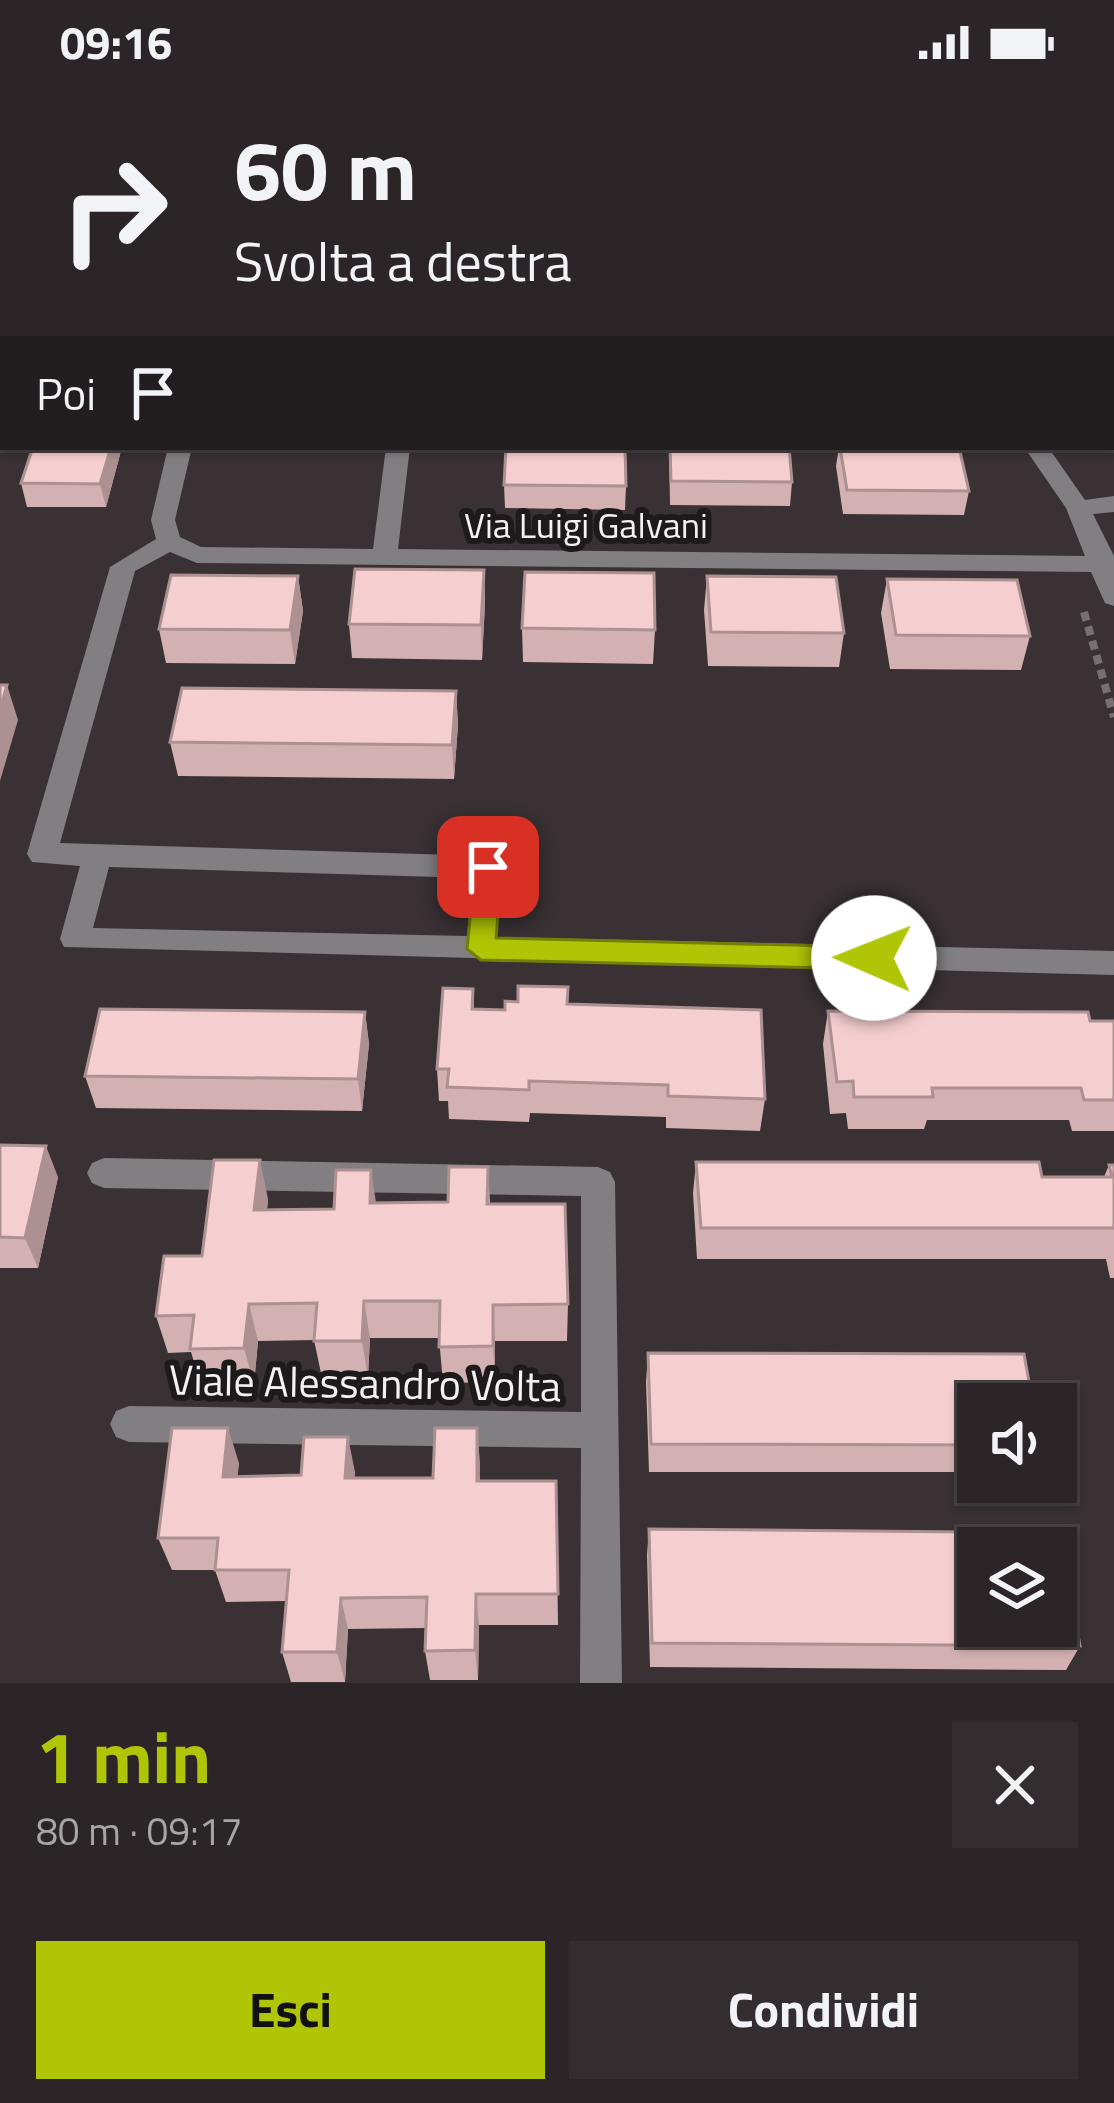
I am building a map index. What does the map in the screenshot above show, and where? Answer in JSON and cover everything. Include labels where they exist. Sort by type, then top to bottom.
[{"type":"street","points":[[179,450],[163,520],[169,542],[123,567],[42,854],[488,867],[481,949]]},
{"type":"street","points":[[384,560],[398,450]]},
{"type":"street","points":[[1038,450],[1078,508],[1108,564],[1114,597]]},
{"type":"street","points":[[1078,508],[1114,504]]},
{"type":"street","name":"Via Luigi Galvani","points":[[169,542],[197,555],[384,560],[1108,564]]},
{"type":"street","points":[[97,856],[75,939],[1114,963]]},
{"type":"street","name":"Viale Alessandro Volta","points":[[104,1173],[598,1182],[601,1683]]},
{"type":"street","name":"Viale Alessandro Volta","points":[[129,1424],[601,1430]]},
{"type":"building","points":[[32,450],[110,450],[100,484],[21,483]]},
{"type":"building","points":[[506,450],[625,450],[626,486],[504,485]]},
{"type":"building","points":[[670,450],[789,450],[792,482],[671,481]]},
{"type":"building","points":[[840,450],[960,450],[969,491],[847,490]]},
{"type":"building","points":[[355,569],[484,570],[481,625],[349,624]]},
{"type":"building","points":[[525,572],[654,573],[655,630],[522,628]]},
{"type":"building","points":[[171,575],[298,576],[290,630],[159,629]]},
{"type":"building","points":[[707,576],[836,577],[844,633],[711,632]]},
{"type":"building","points":[[887,579],[1017,580],[1030,636],[896,635]]},
{"type":"building","points":[[182,688],[456,691],[452,745],[170,742]]},
{"type":"building","points":[[518,986],[568,987],[567,1004],[761,1010],[765,1099],[668,1096],[668,1085],[529,1081],[529,1090],[447,1087],[449,1069],[437,1069],[443,988],[473,989],[472,1009],[505,1010],[505,1001],[518,1002]]},
{"type":"building","points":[[100,1009],[365,1012],[358,1079],[85,1076]]},
{"type":"building","points":[[828,1011],[1088,1012],[1090,1021],[1114,1021],[1114,1100],[1084,1100],[1081,1088],[932,1088],[933,1097],[854,1097],[853,1081],[837,1082]]},
{"type":"building","points":[[0,1145],[46,1146],[25,1238],[0,1237]]},
{"type":"building","points":[[214,1160],[260,1160],[254,1210],[334,1209],[336,1170],[371,1170],[370,1203],[448,1202],[449,1167],[488,1167],[487,1204],[565,1204],[568,1304],[493,1305],[493,1346],[439,1347],[440,1301],[364,1301],[362,1341],[314,1341],[317,1303],[249,1304],[244,1348],[190,1349],[194,1315],[156,1316],[164,1256],[202,1256]]},
{"type":"building","points":[[696,1162],[1039,1162],[1042,1177],[1112,1177],[1109,1165],[1114,1165],[1114,1228],[701,1228]]},
{"type":"building","points":[[648,1353],[1024,1354],[1029,1383],[957,1383],[957,1445],[651,1444]]},
{"type":"building","points":[[172,1428],[228,1428],[223,1477],[301,1475],[304,1437],[348,1437],[345,1478],[433,1478],[435,1428],[477,1428],[477,1481],[556,1481],[558,1594],[476,1594],[475,1650],[425,1651],[427,1597],[341,1598],[337,1652],[282,1652],[289,1570],[215,1570],[218,1538],[158,1538]]},
{"type":"building","points":[[649,1529],[957,1532],[957,1645],[652,1643]]},
{"type":"route","points":[[488,867],[481,949],[874,958]]}]
